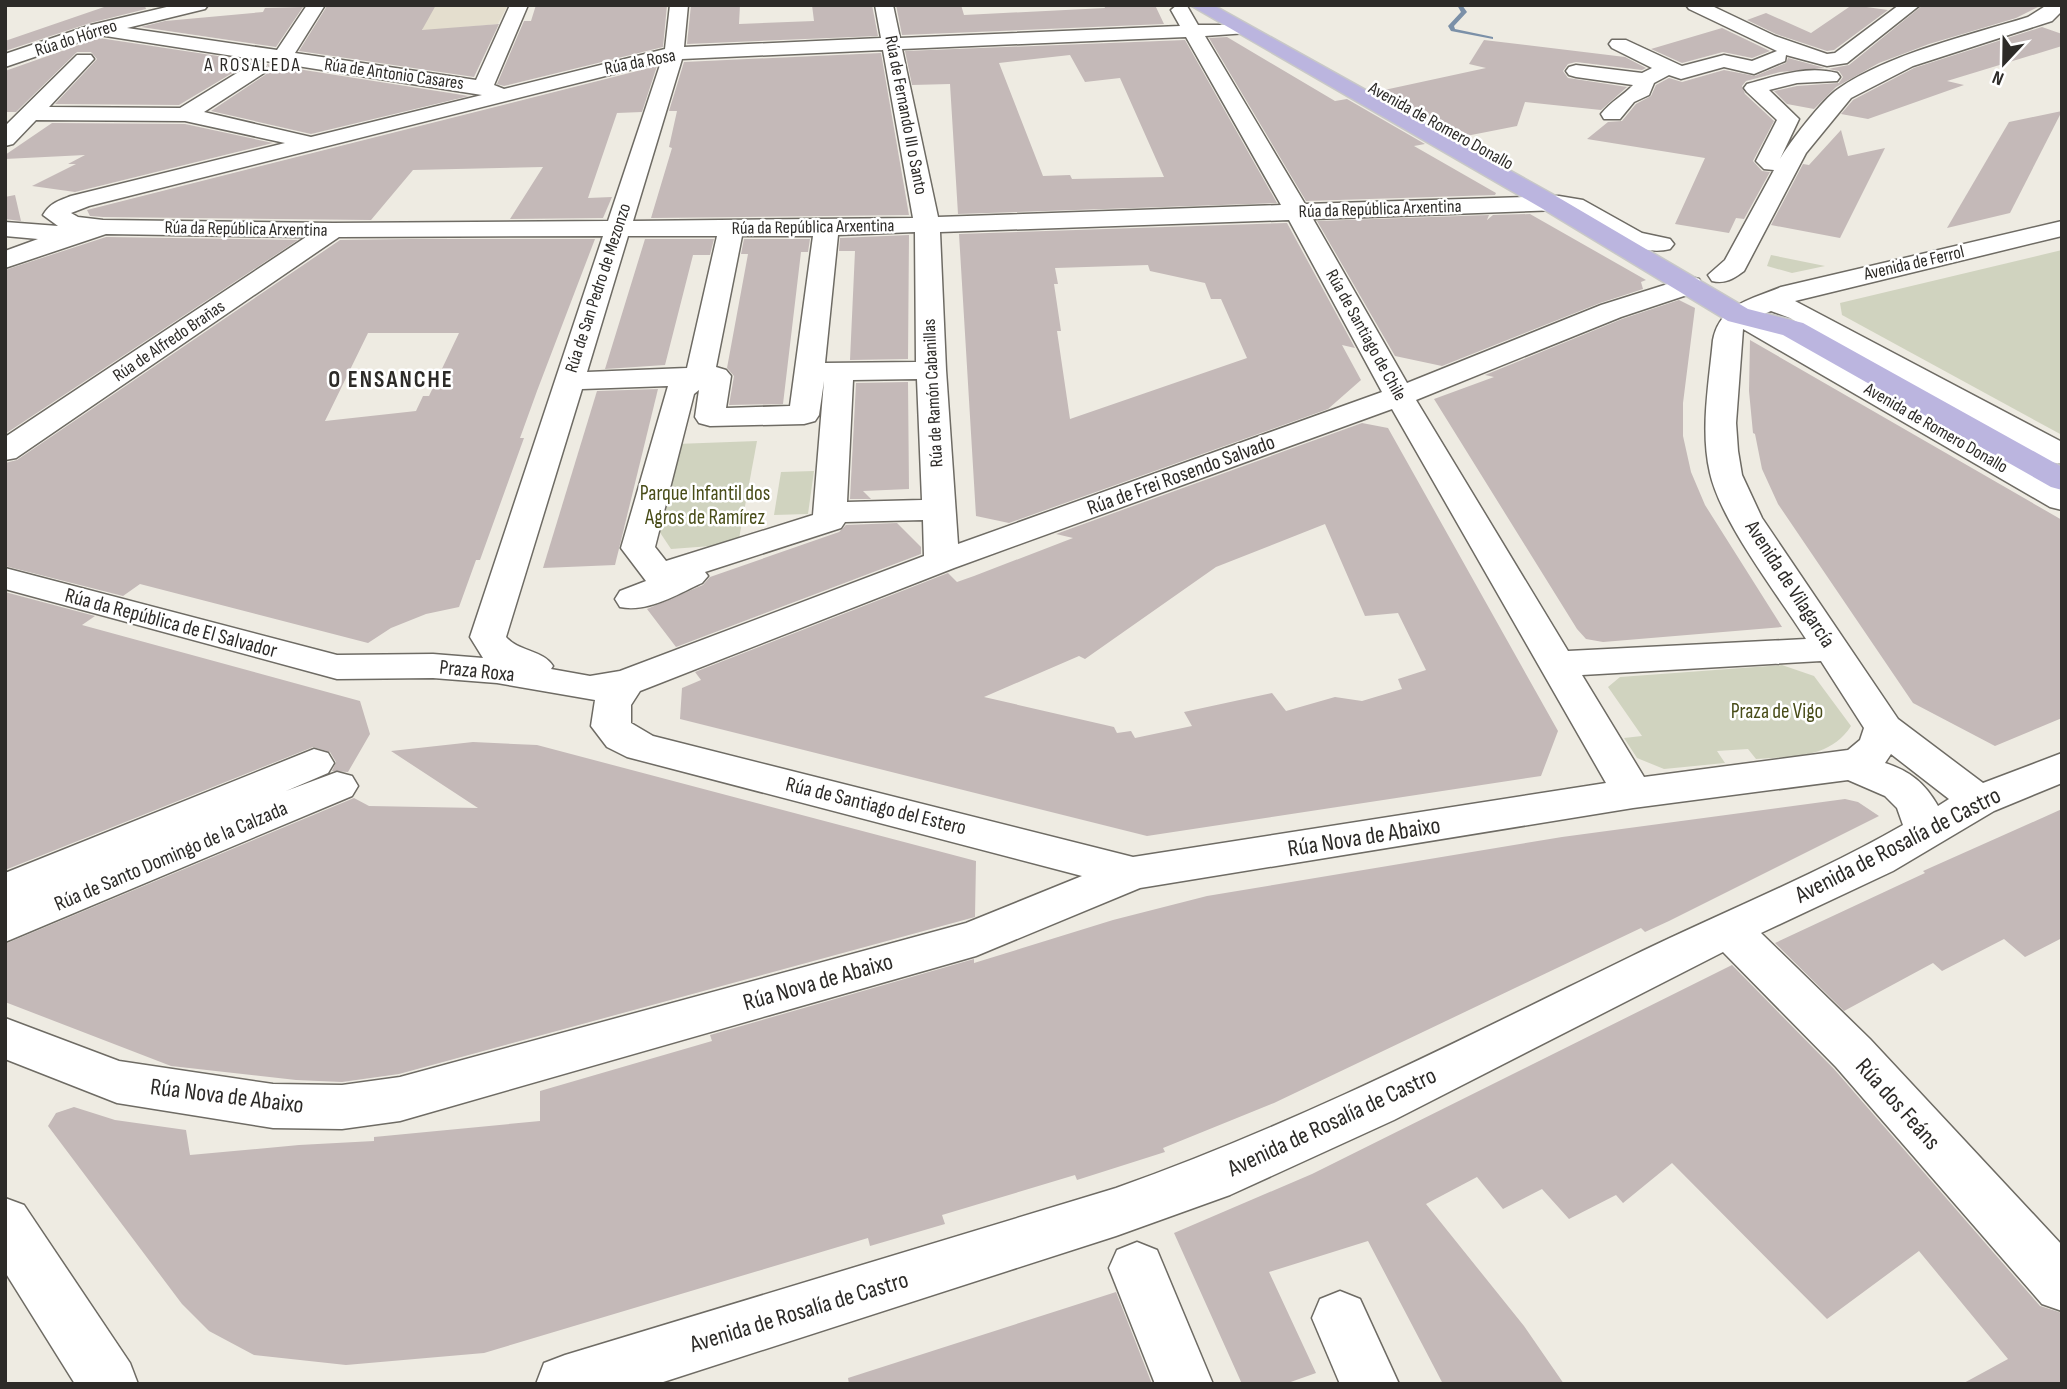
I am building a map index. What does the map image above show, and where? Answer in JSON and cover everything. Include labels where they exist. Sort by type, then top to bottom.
[{"type":"main road","name":"Avenida de Romero Donallo","points":[[1199,5],[1552,204],[1738,314],[1793,329],[2062,480]]},
{"type":"main road","name":"Avenida de Romero Donallo","points":[[1222,5],[1517,169],[1768,300],[1793,329]]},
{"type":"main road","points":[[1690,285],[1721,275]]},
{"type":"street","name":"Rúa do Hórreo","points":[[147,16],[169,5]]},
{"type":"street","name":"Rúa do Hórreo","points":[[5,61],[98,29],[199,5]]},
{"type":"street","points":[[282,57],[316,5]]},
{"type":"street","points":[[491,91],[519,5]]},
{"type":"street","name":"Rúa de San Pedro de Mezonzo","points":[[508,570],[674,53],[679,5]]},
{"type":"street","name":"Rúa de Fernando III o Santo","points":[[884,5],[927,225]]},
{"type":"street","name":"Rúa de Santiago de Chile","points":[[1177,5],[1189,30],[1297,212],[1399,396],[1558,664]]},
{"type":"street","points":[[1695,5],[1830,69]]},
{"type":"street","points":[[1738,86],[1830,69],[1911,5]]},
{"type":"street","points":[[1721,275],[1735,265],[1796,151],[1840,98],[1906,62],[2055,15]]},
{"type":"street","name":"Rúa de Antonio Casares","points":[[98,29],[491,91]]},
{"type":"street","name":"Rúa da Rosa","points":[[37,218],[80,201],[311,142],[491,91],[674,53],[1240,29]]},
{"type":"street","points":[[1619,44],[1675,71],[1738,86],[1788,119],[1768,161],[1785,172]]},
{"type":"street","points":[[1576,71],[1645,80],[1719,53],[1754,68],[1778,57]]},
{"type":"street","points":[[5,139],[84,59]]},
{"type":"street","points":[[185,115],[257,69]]},
{"type":"street","points":[[1830,69],[1826,90],[1840,98]]},
{"type":"street","points":[[1612,114],[1627,98],[1642,90],[1645,80]]},
{"type":"street","points":[[29,113],[185,115],[311,142]]},
{"type":"street","name":"Avenida de Romero Donallo","points":[[1552,204],[1574,205],[1635,239],[1661,244]]},
{"type":"street","name":"Rúa da República Arxentina","points":[[37,218],[103,227],[333,230],[731,229],[1552,204]]},
{"type":"street","points":[[5,260],[37,218]]},
{"type":"street","name":"Rúa de Ramón Cabanillas","points":[[927,225],[931,370],[942,561]]},
{"type":"street","points":[[731,229],[699,376],[680,390],[638,548],[658,574],[704,562],[733,550],[829,521],[825,372],[826,228]]},
{"type":"street","name":"Avenida de Ferrol","points":[[1738,314],[1768,300],[1814,287],[2062,228]]},
{"type":"street","name":"Rúa de Alfredo Brañas","points":[[5,451],[333,230]]},
{"type":"street","name":"Rúa de Frei Rosendo Salvado","points":[[673,666],[942,561],[1399,396],[1611,311],[1690,285]]},
{"type":"street","name":"Avenida de Romero Donallo","points":[[1768,300],[1800,312],[2062,455]]},
{"type":"street","name":"Avenida de Romero Donallo","points":[[1738,314],[2062,500]]},
{"type":"street","name":"Avenida de Vilagarcía","points":[[1738,314],[1729,328],[1721,423],[1726,475],[1745,518],[1884,729],[1979,801]]},
{"type":"street","points":[[825,372],[931,370]]},
{"type":"street","points":[[569,381],[716,376],[710,417],[804,415],[825,372]]},
{"type":"street","points":[[830,512],[939,510]]},
{"type":"street","points":[[633,599],[688,578],[704,562]]},
{"type":"street","name":"Praza Roxa","points":[[508,570],[493,615],[488,637],[490,645],[501,654],[530,664],[620,682]]},
{"type":"street","name":"Rúa da República de El Salvador","points":[[5,578],[337,667]]},
{"type":"street","points":[[1833,649],[1558,664],[1633,793],[1849,766],[1863,761],[1874,752],[1884,729]]},
{"type":"street","name":"Praza Roxa","points":[[337,667],[433,666],[497,671],[590,688],[673,666]]},
{"type":"street","name":"Rúa de Santiago del Estero","points":[[620,682],[612,705],[611,726],[621,737],[641,747],[1133,873]]},
{"type":"street","points":[[1849,766],[1899,785],[1915,799],[1926,830]]},
{"type":"street","name":"Avenida de Rosalía de Castro","points":[[565,1384],[1055,1232],[1211,1178],[1376,1105],[1728,929],[1878,860],[1979,801],[2062,767]]},
{"type":"street","name":"Rúa de Santo Domingo de la Calzada","points":[[5,891],[326,775],[5,925]]},
{"type":"street","name":"Rúa Nova de Abaixo","points":[[5,1038],[117,1082],[260,1104],[342,1107],[400,1099],[976,938],[1133,873],[1633,793]]},
{"type":"street","name":"Rúa dos Feáns","points":[[1728,929],[1853,1053],[2062,1285]]},
{"type":"street","points":[[5,1223],[109,1384]]},
{"type":"street","points":[[1137,1268],[1184,1384]]},
{"type":"street","points":[[1340,1318],[1370,1384]]},
{"type":"shaded area","points":[[402,5],[508,5],[498,24],[423,31],[422,27],[396,13]]},
{"type":"green space","points":[[2062,250],[2062,435],[1842,315],[1840,303]]},
{"type":"green space","points":[[1771,255],[1825,266],[1792,273],[1767,266]]},
{"type":"green space","name":"Parque Infantil dos Agros de Ramírez","points":[[757,441],[738,544],[671,549],[659,531],[676,444]]},
{"type":"green space","points":[[814,471],[808,514],[774,515],[781,472]]},
{"type":"green space","name":"Praza de Vigo","points":[[1782,665],[1814,676],[1851,726],[1832,745],[1809,754],[1756,759],[1748,749],[1717,751],[1725,763],[1664,769],[1637,758],[1624,738],[1642,736],[1608,687],[1620,677]]},
{"type":"building","points":[[436,5],[422,30],[499,24],[474,77],[299,51],[327,6]]},
{"type":"building","points":[[536,5],[667,5],[663,47],[504,86],[497,84],[524,21],[531,21]]},
{"type":"building","points":[[691,5],[740,5],[739,24],[814,21],[812,5],[872,5],[878,36],[687,44]]},
{"type":"building","points":[[896,5],[961,5],[964,15],[1105,8],[1104,5],[1155,5],[1164,24],[902,35]]},
{"type":"building","points":[[1852,5],[1888,10],[1834,50],[1827,51],[1776,34],[1747,20],[1766,13],[1811,33]]},
{"type":"building","points":[[1923,5],[2042,5],[2016,18],[1929,44],[1879,63],[1836,87],[1814,109],[1787,104],[1774,91],[1797,86],[1839,83],[1843,77],[1839,71],[1828,69],[1849,65]]},
{"type":"building","points":[[107,6],[145,6],[146,9],[90,23],[5,51],[5,41]]},
{"type":"building","points":[[303,7],[276,47],[141,27],[165,21],[263,12],[265,8]]},
{"type":"building","points":[[2042,27],[2062,34],[2062,46],[1947,81],[1964,85],[1868,119],[1841,114],[1853,100],[1914,68]]},
{"type":"building","points":[[1722,28],[1770,51],[1752,58],[1723,52],[1682,63],[1651,49]]},
{"type":"building","points":[[1227,37],[1335,101],[1347,99],[1425,144],[1414,146],[1496,193],[1495,195],[1306,201],[1209,38]]},
{"type":"building","points":[[99,38],[257,62],[249,63],[179,105],[55,104],[97,59],[91,52],[77,52],[16,112],[5,112],[5,71]]},
{"type":"building","points":[[1185,40],[1277,203],[958,214],[950,84],[912,85],[905,51]],"holes":[[[1070,55],[1085,82],[1120,78],[1164,177],[1072,179],[1070,175],[1043,176],[999,63]]]},
{"type":"building","points":[[1484,40],[1625,57],[1646,68],[1642,70],[1576,62],[1568,64],[1563,71],[1568,78],[1627,87],[1601,110],[1525,102],[1517,126],[1456,138],[1375,92],[1486,68],[1469,64]]},
{"type":"building","points":[[881,53],[909,215],[651,218],[672,148],[669,147],[677,111],[669,111],[684,62]]},
{"type":"building","points":[[1788,58],[1825,68],[1780,72],[1746,81],[1742,86],[1745,94],[1774,121],[1753,161],[1762,171],[1770,172],[1744,219],[1736,218],[1729,233],[1675,224],[1705,158],[1587,139],[1608,122],[1622,121],[1636,104],[1651,96],[1656,85],[1669,78],[1682,82],[1724,70],[1755,76],[1786,63]]},
{"type":"building","points":[[266,64],[469,96],[311,134],[211,111],[265,75],[270,69]]},
{"type":"building","points":[[657,66],[642,112],[617,113],[588,198],[612,197],[603,218],[510,219],[543,167],[413,170],[371,220],[103,217],[90,216],[87,210]]},
{"type":"building","points":[[2062,111],[2010,213],[1947,228],[2009,122]]},
{"type":"building","points":[[52,123],[185,124],[273,143],[75,192],[32,186],[76,164],[68,164],[85,155],[5,159],[5,155]]},
{"type":"building","points":[[1841,130],[1848,156],[1885,148],[1840,238],[1771,225],[1803,164],[1809,165]]},
{"type":"building","points":[[15,195],[21,221],[5,219],[5,197]]},
{"type":"building","points":[[1530,214],[1646,280],[1641,282],[1643,289],[1600,303],[1442,366],[1395,356],[1317,221],[1489,215],[1487,220],[1493,215]]},
{"type":"building","points":[[1287,223],[1355,348],[1342,345],[1361,380],[1328,409],[1009,523],[976,516],[959,234]],"holes":[[[1148,265],[1150,271],[1205,283],[1211,299],[1221,299],[1247,358],[1070,419],[1057,331],[1061,331],[1054,284],[1058,284],[1055,268]]]},
{"type":"building","points":[[909,235],[908,359],[850,360],[855,251],[839,251],[840,238]]},
{"type":"building","points":[[106,237],[298,240],[5,434],[5,270]]},
{"type":"building","points":[[595,239],[520,438],[524,438],[480,560],[476,560],[459,607],[426,614],[391,628],[368,643],[140,584],[123,596],[5,566],[5,463],[17,460],[340,240]],"holes":[[[368,333],[459,333],[429,396],[423,396],[416,411],[325,421]]]},
{"type":"building","points":[[645,239],[714,239],[710,255],[693,255],[665,365],[605,369]]},
{"type":"building","points":[[744,239],[810,239],[808,252],[801,252],[783,404],[729,405],[734,376],[727,368],[748,254],[741,254]]},
{"type":"building","points":[[1679,300],[1695,308],[1683,403],[1683,436],[1691,472],[1705,505],[1782,627],[1603,642],[1586,639],[1577,629],[1434,399],[1494,377],[1485,375],[1622,319]]},
{"type":"building","points":[[1750,340],[2062,520],[2062,718],[1995,746],[1913,703],[1778,504],[1762,469],[1753,433],[1749,391]]},
{"type":"building","points":[[908,382],[909,489],[863,491],[871,499],[850,499],[856,383]]},
{"type":"building","points":[[658,389],[615,565],[543,568],[597,391]]},
{"type":"building","points":[[1362,423],[1388,428],[1558,731],[1541,776],[1147,836],[680,719],[682,688],[701,680],[695,672],[948,573],[957,582],[1073,538],[1056,534]],"holes":[[[1325,524],[1365,616],[1398,613],[1426,670],[1398,679],[1402,689],[1362,701],[1335,697],[1286,711],[1272,693],[1184,712],[1192,726],[1135,738],[1131,731],[1117,733],[1114,727],[984,697],[1079,656],[1085,659],[1216,567]]]},
{"type":"building","points":[[897,523],[921,547],[921,554],[676,647],[647,609],[703,585],[710,577],[839,532],[846,525]]},
{"type":"building","points":[[5,592],[95,616],[82,625],[360,701],[370,734],[348,772],[332,771],[336,762],[330,752],[313,747],[5,870]]},
{"type":"building","points":[[473,742],[537,745],[976,861],[975,917],[399,1074],[342,1082],[296,1080],[171,1066],[5,1002],[5,944],[354,798],[369,806],[478,808],[391,751]]},
{"type":"building","points":[[1845,799],[1858,802],[1879,816],[1669,921],[1645,932],[1641,928],[1274,1103],[1163,1148],[1165,1152],[1077,1180],[1075,1175],[942,1215],[945,1224],[870,1246],[868,1238],[484,1353],[346,1365],[254,1355],[209,1331],[182,1304],[48,1126],[56,1113],[74,1107],[115,1120],[186,1130],[190,1155],[374,1141],[374,1137],[540,1121],[540,1091],[712,1041],[710,1035],[974,959],[974,963],[1113,920],[1207,896],[1562,837]]},
{"type":"building","points":[[2062,809],[2062,938],[2025,957],[2004,939],[1942,971],[1933,963],[1844,1011],[1775,943],[1925,873],[1923,871]]},
{"type":"building","points":[[1732,965],[1834,1069],[2040,1306],[2062,1313],[2062,1384],[1962,1384],[2008,1359],[1919,1251],[1827,1319],[1672,1163],[1623,1203],[1616,1195],[1569,1219],[1542,1189],[1503,1209],[1477,1177],[1426,1204],[1524,1326],[1564,1384],[1443,1384],[1368,1241],[1269,1272],[1316,1373],[1285,1384],[1242,1384],[1174,1233],[1312,1174]]},
{"type":"building","points":[[1116,1292],[1152,1384],[849,1384],[848,1378]]},
{"type":"waterway","points":[[1459,5],[1464,12],[1451,26],[1453,30],[1491,38]]},
{"type":"district","name":"A ROSALEDA","points":[[253,65]]},
{"type":"district","name":"O ENSANCHE","points":[[391,380]]}]
